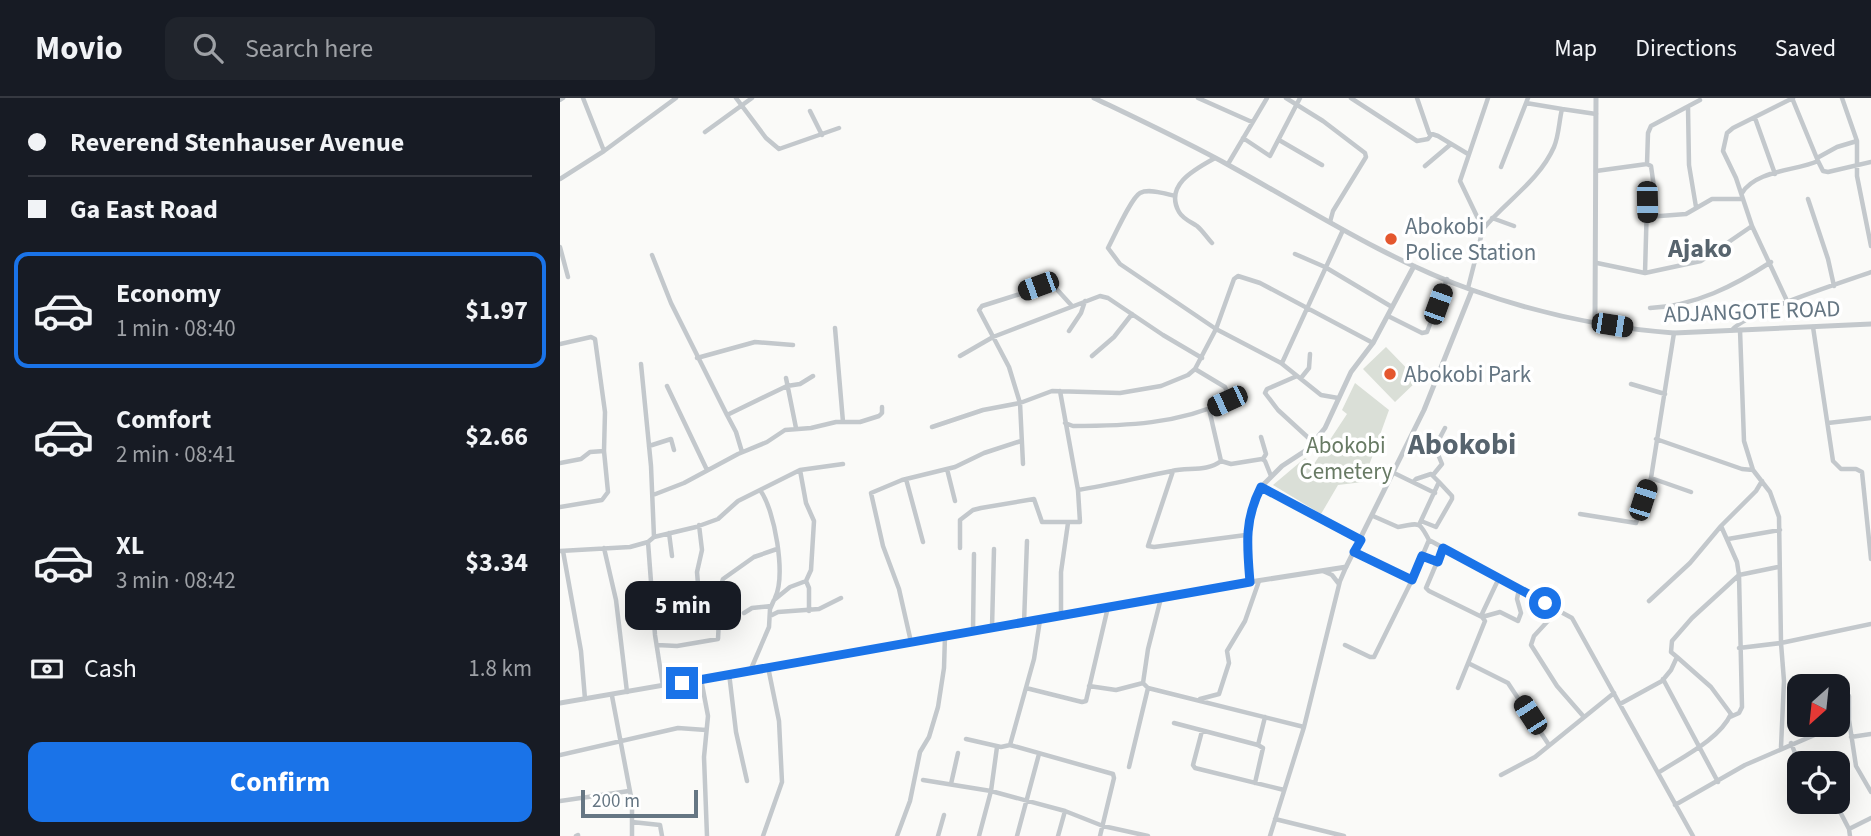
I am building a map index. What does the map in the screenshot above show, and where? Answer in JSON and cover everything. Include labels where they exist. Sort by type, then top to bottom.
[{"type":"street","points":[[583,98],[604,151]]},
{"type":"street","points":[[560,179],[604,151],[676,98]]},
{"type":"street","points":[[736,98],[766,138],[779,149],[839,128]]},
{"type":"street","points":[[705,132],[752,98]]},
{"type":"street","name":"ADJANGOTE ROAD","points":[[1094,98],[1228,164],[1343,230],[1414,266],[1470,289],[1554,314],[1674,334],[1871,324]]},
{"type":"street","points":[[1198,98],[1252,122]]},
{"type":"street","points":[[1228,164],[1267,98]]},
{"type":"street","points":[[1286,98],[1299,101],[1365,153],[1366,157],[1333,211],[1330,222]]},
{"type":"street","points":[[1351,98],[1417,141],[1428,139],[1431,135]]},
{"type":"street","points":[[1417,98],[1431,135]]},
{"type":"street","points":[[1483,229],[1460,184],[1488,98]]},
{"type":"street","points":[[1595,322],[1596,98]]},
{"type":"street","points":[[1788,303],[1752,226],[1723,151],[1727,133],[1747,120],[1793,98],[1825,172],[1871,162]]},
{"type":"street","points":[[1842,98],[1857,141],[1862,209],[1871,246]]},
{"type":"street","points":[[1647,164],[1648,134],[1651,126],[1700,100]]},
{"type":"street","points":[[1242,138],[1268,158],[1299,101]]},
{"type":"street","points":[[1501,167],[1527,101],[1562,110],[1596,114]]},
{"type":"street","points":[[1688,107],[1689,164],[1696,207]]},
{"type":"street","points":[[1270,836],[1304,727],[1339,584],[1429,400],[1470,289],[1483,229],[1537,176],[1554,147],[1562,110]]},
{"type":"street","points":[[810,111],[822,135]]},
{"type":"street","points":[[1755,118],[1775,174]]},
{"type":"street","points":[[1431,135],[1438,136],[1468,154]]},
{"type":"street","points":[[1279,140],[1322,165]]},
{"type":"street","points":[[1743,197],[1749,185],[1818,160],[1837,147],[1857,141]]},
{"type":"street","points":[[1425,166],[1451,144]]},
{"type":"street","points":[[1212,243],[1179,212],[1175,196],[1187,173],[1215,158]]},
{"type":"street","points":[[1596,171],[1647,164],[1651,166],[1654,187],[1648,195],[1645,273]]},
{"type":"street","points":[[1175,196],[1140,193],[1118,226],[1108,248],[1119,264],[1216,329],[1282,363],[1324,397],[1338,398]]},
{"type":"street","points":[[1647,217],[1686,214],[1712,199],[1743,197]]},
{"type":"street","points":[[1808,199],[1834,286]]},
{"type":"street","points":[[1492,218],[1514,226]]},
{"type":"street","points":[[1597,264],[1645,273],[1701,261],[1752,226]]},
{"type":"street","points":[[1282,363],[1343,230]]},
{"type":"street","points":[[560,247],[568,277]]},
{"type":"street","points":[[1295,254],[1325,267],[1392,307]]},
{"type":"street","points":[[652,255],[697,358],[736,432],[743,452]]},
{"type":"street","points":[[1650,309],[1674,307],[1711,295],[1730,287],[1771,262]]},
{"type":"street","points":[[1250,582],[1246,534],[1254,501],[1261,487],[1314,443],[1325,428],[1354,368],[1373,343],[1414,266]]},
{"type":"street","points":[[1732,331],[1736,325],[1871,272]]},
{"type":"street","points":[[932,427],[983,410],[1020,403],[1049,392],[1120,393],[1161,386],[1188,375],[1202,358],[1234,279],[1238,276],[1260,283],[1373,343]]},
{"type":"street","points":[[1388,316],[1427,332],[1447,279]]},
{"type":"street","points":[[1023,464],[1020,403],[1009,367],[980,312],[982,306],[1052,284],[1072,306]]},
{"type":"street","points":[[960,356],[993,337],[1085,300],[1104,296],[1202,358]]},
{"type":"street","points":[[1069,331],[1081,313],[1085,300]]},
{"type":"street","points":[[1092,356],[1114,337],[1132,314]]},
{"type":"street","points":[[1813,327],[1832,454],[1836,466],[1862,472],[1871,559]]},
{"type":"street","points":[[835,328],[843,422]]},
{"type":"street","points":[[1740,330],[1744,441],[1753,470],[1774,502],[1780,530],[1778,567],[1784,681],[1781,747]]},
{"type":"street","points":[[1580,514],[1634,524],[1651,478],[1674,334]]},
{"type":"street","points":[[560,344],[591,337],[596,339],[605,412],[604,450],[608,492],[606,498],[560,507]]},
{"type":"street","points":[[697,358],[755,342],[793,345]]},
{"type":"street","points":[[1310,354],[1309,368],[1304,376],[1268,389],[1265,393],[1278,410],[1314,443]]},
{"type":"street","points":[[641,364],[653,495],[654,537]]},
{"type":"street","points":[[1064,422],[1073,426],[1135,424],[1209,410],[1227,401],[1227,390],[1195,369]]},
{"type":"street","points":[[727,415],[813,376]]},
{"type":"street","points":[[786,378],[796,428]]},
{"type":"street","points":[[1631,384],[1664,394]]},
{"type":"street","points":[[667,386],[707,470]]},
{"type":"street","points":[[960,548],[960,520],[973,510],[981,508],[1034,499],[1040,521],[1080,522],[1078,490],[1060,391]]},
{"type":"street","points":[[653,495],[684,483],[766,442],[776,434],[796,428],[860,422],[879,416],[882,407]]},
{"type":"street","points":[[1209,410],[1221,461]]},
{"type":"street","points":[[1828,423],[1871,418]]},
{"type":"street","points":[[1413,482],[1429,474],[1433,475],[1442,464],[1435,447],[1445,428]]},
{"type":"street","points":[[1261,437],[1266,454],[1264,459],[1271,476]]},
{"type":"street","points":[[649,446],[671,439],[674,450]]},
{"type":"street","points":[[1656,439],[1742,469],[1753,470]]},
{"type":"street","points":[[911,642],[871,496],[875,490],[947,469],[1021,440]]},
{"type":"street","points":[[560,463],[604,450]]},
{"type":"street","points":[[1078,490],[1123,483],[1173,470],[1210,467],[1221,461],[1231,464],[1264,459]]},
{"type":"street","points":[[585,700],[581,651],[561,551],[630,547],[648,542],[654,537],[724,516],[732,505],[800,470],[843,464]]},
{"type":"street","points":[[947,469],[955,501]]},
{"type":"street","points":[[800,470],[806,503],[814,521],[811,570],[806,581],[809,611]]},
{"type":"street","points":[[1173,470],[1148,546],[1246,534]]},
{"type":"street","points":[[1394,473],[1435,493]]},
{"type":"street","points":[[1373,516],[1398,527],[1412,523],[1438,526],[1452,496],[1433,475]]},
{"type":"street","points":[[1651,478],[1692,492]]},
{"type":"street","points":[[906,479],[923,542]]},
{"type":"street","points":[[1649,601],[1690,563],[1762,481]]},
{"type":"street","points":[[1420,523],[1439,482]]},
{"type":"street","points":[[1261,487],[1361,540]]},
{"type":"street","points":[[751,669],[770,624],[771,606],[781,575],[766,499],[760,490]]},
{"type":"street","points":[[1061,616],[1061,572],[1068,523]]},
{"type":"street","points":[[1420,523],[1429,540],[1572,618],[1693,836]]},
{"type":"street","points":[[699,525],[702,550],[697,572],[699,596]]},
{"type":"street","points":[[1658,772],[1720,729],[1730,717],[1739,713],[1742,707],[1739,575],[1737,562],[1721,526]]},
{"type":"street","points":[[1728,539],[1780,530]]},
{"type":"street","points":[[669,533],[672,556]]},
{"type":"street","points":[[1345,645],[1374,657],[1429,540]]},
{"type":"street","points":[[1024,623],[1027,541]]},
{"type":"street","points":[[648,542],[663,687]]},
{"type":"street","points":[[604,548],[616,600],[627,692]]},
{"type":"street","points":[[1443,548],[1427,590],[1482,616],[1485,621],[1483,632],[1458,688]]},
{"type":"street","points":[[657,645],[677,646],[718,639],[720,610],[717,596],[723,579],[754,558],[777,549]]},
{"type":"street","points":[[992,628],[994,549]]},
{"type":"street","points":[[1354,552],[1412,580]]},
{"type":"street","points":[[973,631],[974,554]]},
{"type":"street","points":[[1422,556],[1438,562]]},
{"type":"street","points":[[560,703],[1346,567]]},
{"type":"street","points":[[1730,717],[1731,714],[1711,687],[1671,652],[1672,641],[1703,606],[1739,575],[1778,567]]},
{"type":"street","points":[[1322,571],[1332,575],[1339,584]]},
{"type":"street","points":[[1482,616],[1499,578]]},
{"type":"street","points":[[775,598],[779,598],[790,587],[806,581]]},
{"type":"street","points":[[1219,694],[1229,663],[1227,651],[1245,621],[1259,581]]},
{"type":"street","points":[[1482,616],[1500,612],[1519,621],[1519,589]]},
{"type":"street","points":[[653,604],[677,597],[717,596]]},
{"type":"street","points":[[770,616],[778,612],[821,608],[841,598]]},
{"type":"street","points":[[1129,767],[1146,686],[1148,649],[1161,598]]},
{"type":"street","points":[[744,613],[752,608],[771,606]]},
{"type":"street","points":[[1026,688],[1084,702],[1108,607]]},
{"type":"street","points":[[1558,610],[1534,636],[1531,645],[1557,686],[1584,717]]},
{"type":"street","points":[[1010,746],[1034,659],[1040,619]]},
{"type":"street","points":[[1739,648],[1781,643],[1871,624]]},
{"type":"street","points":[[897,836],[910,801],[921,749],[929,737],[938,707],[944,668],[945,636]]},
{"type":"street","points":[[1620,704],[1663,679],[1677,657]]},
{"type":"street","points":[[1470,664],[1512,686],[1549,745]]},
{"type":"street","points":[[762,836],[782,782],[779,721],[768,667]]},
{"type":"street","points":[[729,673],[736,732],[747,781]]},
{"type":"street","points":[[701,679],[708,716],[704,757],[707,836]]},
{"type":"street","points":[[1663,679],[1718,782]]},
{"type":"street","points":[[1089,685],[1116,691],[1146,686],[1304,727]]},
{"type":"street","points":[[1501,775],[1535,757],[1614,693]]},
{"type":"street","points":[[1197,700],[1219,694]]},
{"type":"street","points":[[1219,694],[1229,708]]},
{"type":"street","points":[[612,696],[632,802],[632,836]]},
{"type":"street","points":[[1258,745],[1265,717]]},
{"type":"street","points":[[1174,723],[1263,748],[1255,783]]},
{"type":"street","points":[[560,755],[678,727],[706,730]]},
{"type":"street","points":[[1850,728],[1856,766],[1871,792]]},
{"type":"street","points":[[1202,731],[1193,767],[1284,790]]},
{"type":"street","points":[[1851,737],[1871,734]]},
{"type":"street","points":[[1675,805],[1745,765],[1808,737]]},
{"type":"street","points":[[966,739],[997,747],[1010,746],[1113,774],[1100,836]]},
{"type":"street","points":[[1791,744],[1794,751]]},
{"type":"street","points":[[979,836],[991,791],[997,747]]},
{"type":"street","points":[[951,784],[958,753]]},
{"type":"street","points":[[1017,836],[1039,754]]},
{"type":"street","points":[[923,780],[991,791],[1065,811],[1127,833],[1148,836]]},
{"type":"street","points":[[560,801],[629,791]]},
{"type":"street","points":[[1058,836],[1065,811]]},
{"type":"street","points":[[1841,814],[1850,836]]},
{"type":"street","points":[[938,836],[944,815]]},
{"type":"street","points":[[1849,830],[1871,818]]},
{"type":"street","points":[[1275,819],[1344,836]]},
{"type":"street","points":[[632,822],[660,825],[662,836]]},
{"type":"green space","name":"Abokobi Park","points":[[1386,347],[1418,380],[1395,402],[1363,369]]},
{"type":"green space","name":"Abokobi Cemetery","points":[[1355,383],[1389,410],[1363,482],[1338,485],[1321,514],[1273,485],[1305,458],[1314,464],[1347,414],[1342,410]]},
{"type":"place","name":"Abokobi Police Station","points":[[1391,239]]},
{"type":"place","name":"Abokobi Park","points":[[1390,374]]},
{"type":"district","name":"Ajako","points":[[1700,248]]},
{"type":"district","name":"Abokobi","points":[[1462,444]]},
{"type":"route","points":[[682,683],[1250,582],[1245,538],[1254,501],[1261,487],[1361,540],[1354,552],[1412,580],[1422,556],[1438,562],[1443,548],[1545,603]]}]
